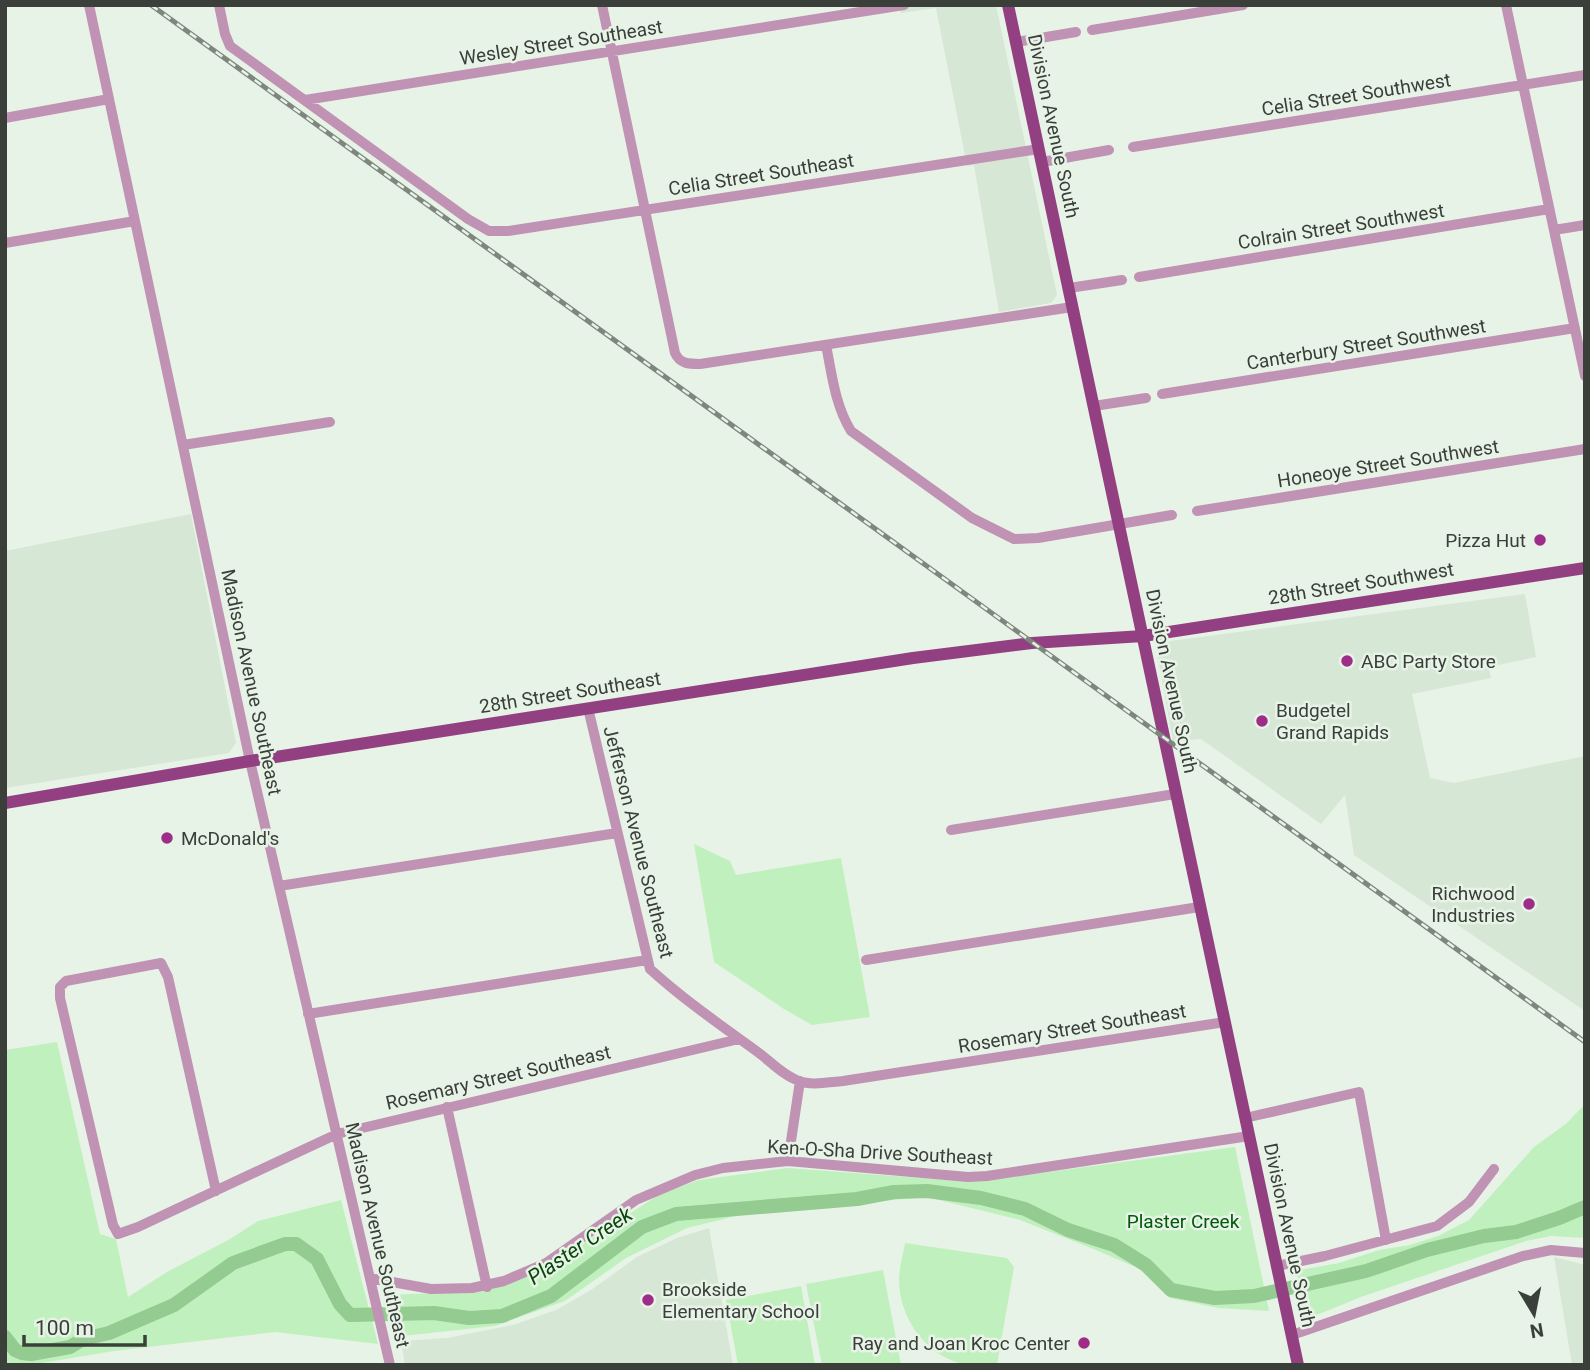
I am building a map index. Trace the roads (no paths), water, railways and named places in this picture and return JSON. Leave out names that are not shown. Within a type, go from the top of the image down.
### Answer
[{"type":"main road","name":"Division Avenue South","points":[[1008,5],[1298,1365]]},
{"type":"main road","name":"28th Street Southwest","points":[[1143,636],[1585,568]]},
{"type":"main road","name":"28th Street Southeast","points":[[5,803],[250,761],[962,651],[1032,643],[1143,636]]},
{"type":"street","name":"Madison Avenue Southeast","points":[[89,5],[250,761],[390,1365]]},
{"type":"street","points":[[219,5],[230,46],[305,100]]},
{"type":"street","points":[[602,5],[675,353],[680,361],[700,364],[1072,307]]},
{"type":"street","name":"Wesley Street Southeast","points":[[305,100],[904,5]]},
{"type":"street","points":[[1092,30],[1242,5]]},
{"type":"street","points":[[1506,5],[1585,376]]},
{"type":"street","points":[[1016,42],[1076,32]]},
{"type":"street","name":"Celia Street Southwest","points":[[1133,147],[1585,75]]},
{"type":"street","points":[[5,118],[109,99]]},
{"type":"street","name":"Celia Street Southeast","points":[[305,100],[468,219],[489,231],[500,233],[1040,155]]},
{"type":"street","points":[[1040,155],[1109,150]]},
{"type":"street","name":"Colrain Street Southwest","points":[[1139,277],[1549,209]]},
{"type":"street","points":[[5,243],[135,220]]},
{"type":"street","points":[[1554,230],[1585,225]]},
{"type":"street","points":[[1069,288],[1122,280]]},
{"type":"street","name":"Canterbury Street Southwest","points":[[1162,394],[1575,328]]},
{"type":"street","points":[[826,345],[841,415],[851,431],[972,518],[1014,539],[1038,538],[1172,515]]},
{"type":"street","points":[[1094,407],[1146,398]]},
{"type":"street","points":[[183,445],[330,422]]},
{"type":"street","name":"Honeoye Street Southwest","points":[[1196,511],[1585,449]]},
{"type":"street","name":"Jefferson Avenue Southeast","points":[[588,708],[650,969],[739,1039],[800,1081]]},
{"type":"street","points":[[951,830],[1175,794]]},
{"type":"street","points":[[279,886],[617,833]]},
{"type":"street","points":[[866,960],[1199,907]]},
{"type":"street","points":[[308,1014],[647,960]]},
{"type":"street","name":"Rosemary Street Southeast","points":[[216,1191],[168,977],[161,962],[66,981],[60,987],[60,998],[113,1225],[118,1234],[216,1191],[337,1134],[739,1039]]},
{"type":"street","name":"Rosemary Street Southeast","points":[[800,1081],[843,1082],[1225,1022]]},
{"type":"street","points":[[788,1161],[800,1081]]},
{"type":"street","points":[[1245,1118],[1359,1092],[1386,1240]]},
{"type":"street","points":[[447,1107],[487,1287]]},
{"type":"street","name":"Ken-O-Sha Drive Southeast","points":[[370,1278],[431,1289],[487,1287],[546,1263],[636,1200],[667,1185],[723,1168],[788,1161],[968,1177],[987,1176],[1249,1136]]},
{"type":"street","points":[[1278,1272],[1419,1233],[1449,1219],[1476,1194],[1494,1169]]},
{"type":"street","points":[[1291,1329],[1523,1256],[1551,1250],[1585,1253]]},
{"type":"waterway","name":"Plaster Creek","points":[[5,1337],[15,1350],[22,1353],[31,1354],[70,1347],[83,1339],[109,1333],[174,1305],[233,1263],[285,1244],[296,1244],[317,1259],[340,1304],[350,1315],[434,1313],[469,1318],[502,1316],[551,1296],[642,1227],[676,1214],[857,1199],[894,1192],[927,1191],[981,1198],[1025,1209],[1068,1230],[1114,1245],[1146,1265],[1171,1290],[1215,1298],[1254,1296],[1366,1271],[1427,1250],[1484,1236],[1516,1232],[1585,1207]]},
{"type":"railway","points":[[151,5],[1585,1042]]},
{"type":"place","name":"Pizza Hut","points":[[1540,540]]},
{"type":"place","name":"ABC Party Store","points":[[1347,661]]},
{"type":"place","name":"Budgetel Grand Rapids","points":[[1262,721]]},
{"type":"place","name":"McDonald's","points":[[167,838]]},
{"type":"place","name":"Richwood Industries","points":[[1529,904]]},
{"type":"place","name":"Brookside Elementary School","points":[[648,1300]]},
{"type":"place","name":"Ray and Joan Kroc Center","points":[[1084,1343]]}]
